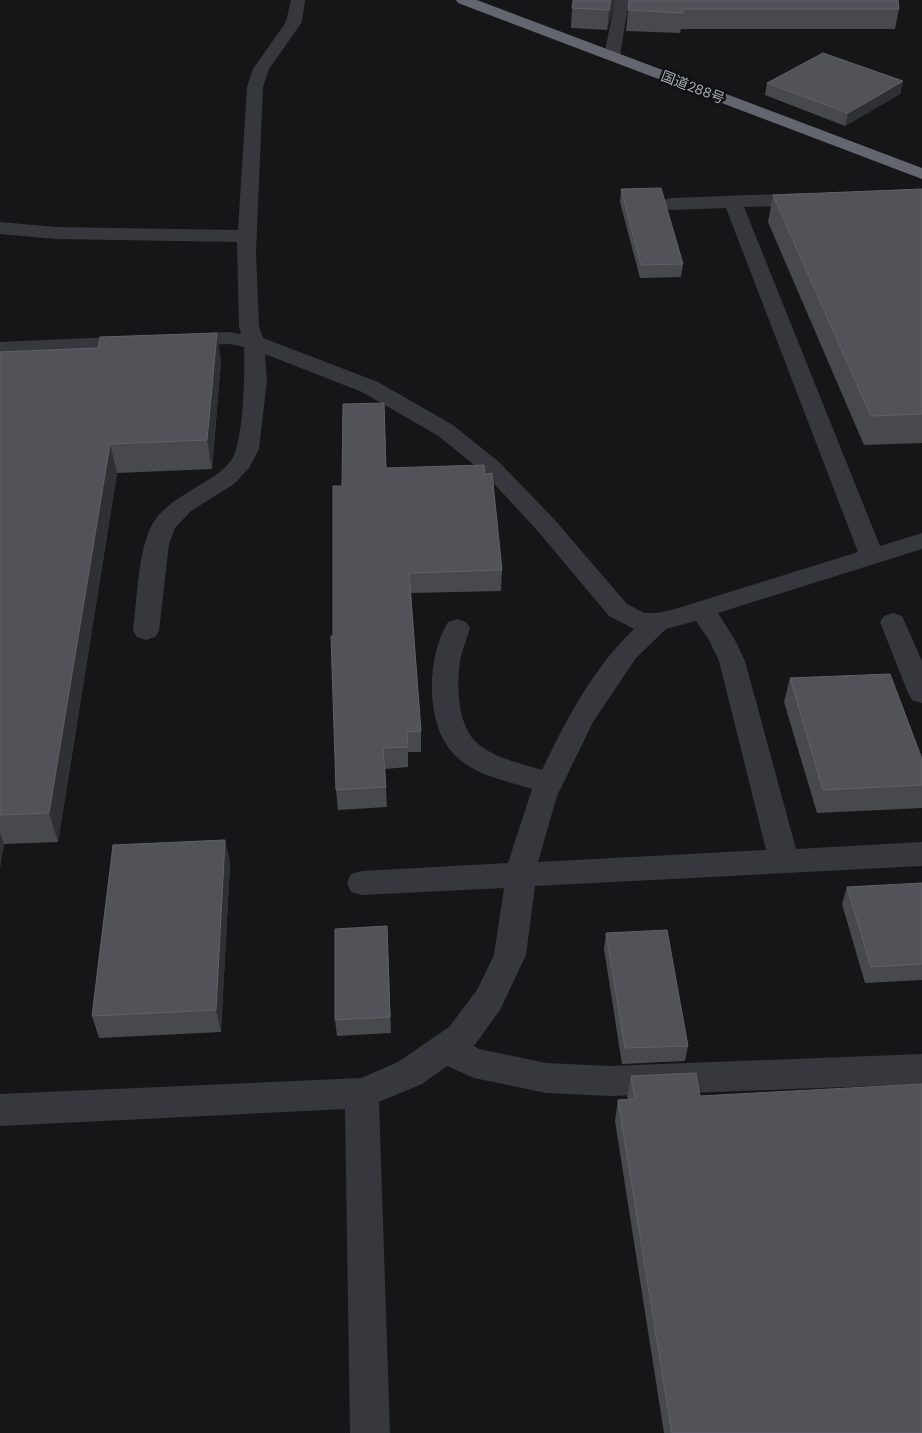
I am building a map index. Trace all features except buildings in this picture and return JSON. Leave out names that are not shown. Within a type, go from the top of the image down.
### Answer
[{"type":"highway","name":"国道288号","points":[[463,0],[922,174]]},
{"type":"street","points":[[146,631],[157,544],[164,524],[183,506],[226,479],[241,463],[248,449],[256,380],[254,342],[249,326],[247,236],[256,87],[261,69],[294,22],[298,0]]},
{"type":"street","points":[[612,56],[622,0]]},
{"type":"street","points":[[671,204],[822,199]]},
{"type":"street","points":[[733,202],[872,556]]},
{"type":"street","points":[[0,228],[56,232],[247,236]]},
{"type":"street","points":[[0,348],[229,338],[254,342],[370,388],[445,430],[491,467],[545,524],[608,595],[618,610],[640,622],[657,622],[922,541]]},
{"type":"street","points":[[700,609],[723,638],[732,661],[784,861]]},
{"type":"street","points":[[0,1110],[362,1093],[410,1073],[461,1037],[489,1000],[510,955],[524,858],[542,796],[581,718],[627,651],[657,622]]},
{"type":"street","points":[[893,622],[922,693]]},
{"type":"street","points":[[457,628],[446,667],[451,723],[456,736],[468,750],[491,764],[549,783]]},
{"type":"street","points":[[362,883],[922,854]]},
{"type":"street","points":[[445,1048],[474,1063],[546,1078],[610,1081],[922,1069]]},
{"type":"street","points":[[362,1093],[370,1433]]}]
